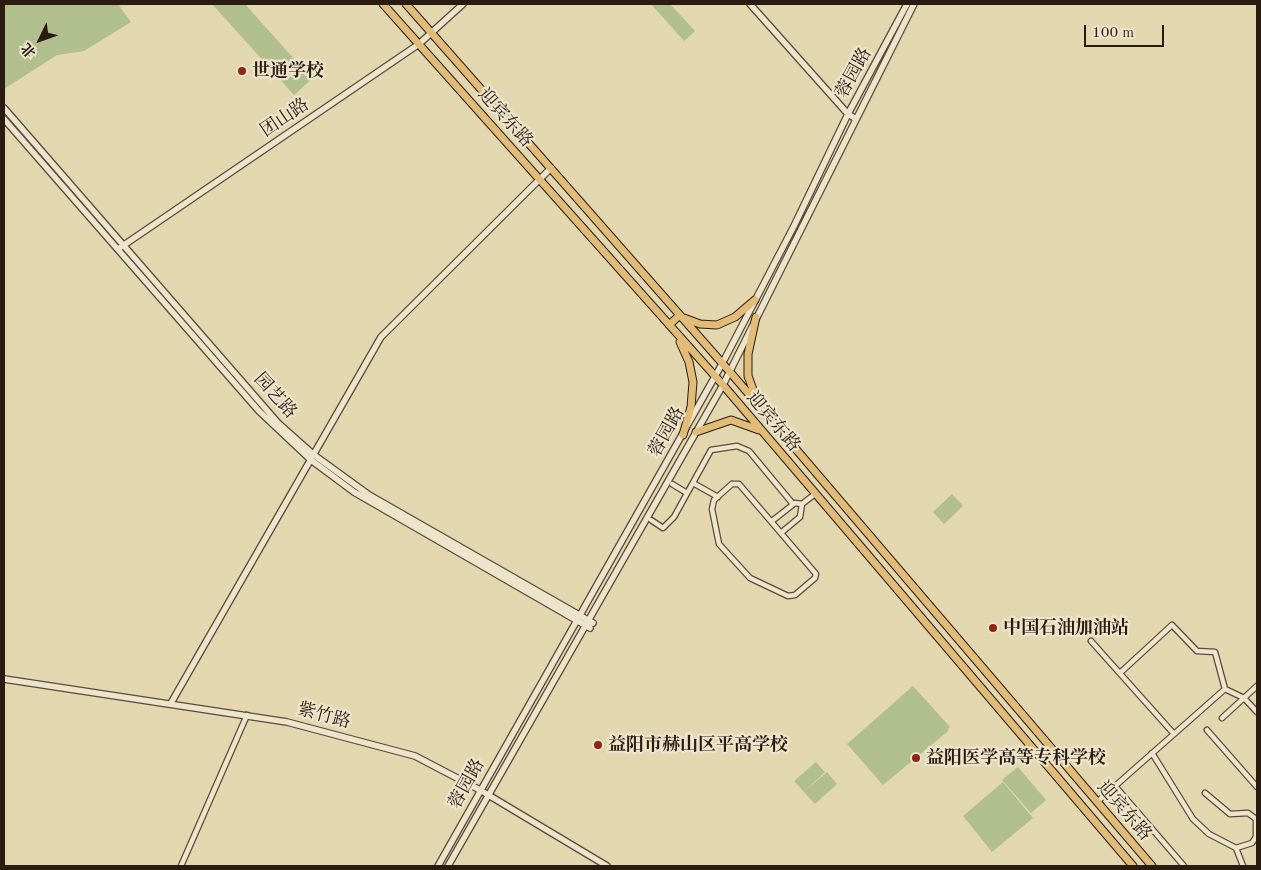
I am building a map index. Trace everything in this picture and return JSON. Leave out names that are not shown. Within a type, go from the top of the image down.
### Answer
[{"type":"highway","name":"迎宾东路","points":[[383,4],[723,385],[1133,866]]},
{"type":"highway","name":"迎宾东路","points":[[406,4],[730,372],[1152,866]]},
{"type":"highway","points":[[669,325],[681,316],[700,324],[717,325],[735,317],[755,300]]},
{"type":"highway","points":[[756,317],[748,354],[748,376],[760,408]]},
{"type":"highway","points":[[675,332],[689,362],[693,382],[691,407],[683,435]]},
{"type":"highway","points":[[696,432],[730,420],[760,430]]},
{"type":"highway","points":[[768,440],[780,430]]},
{"type":"highway","points":[[932,631],[942,621]]},
{"type":"street","name":"团山路","points":[[118,249],[419,44],[463,4]]},
{"type":"street","points":[[750,4],[848,114],[856,119]]},
{"type":"street","name":"蓉园路","points":[[438,866],[722,364],[848,114],[907,4]]},
{"type":"street","name":"蓉园路","points":[[448,866],[723,385],[914,4]]},
{"type":"street","name":"园艺路","points":[[4,108],[278,423],[312,458]]},
{"type":"street","name":"园艺路","points":[[4,119],[274,427],[312,458],[369,495],[588,624]]},
{"type":"street","points":[[171,704],[381,337],[551,168]]},
{"type":"street","points":[[651,520],[663,528],[674,517],[712,450],[737,446],[749,451],[793,504]]},
{"type":"street","points":[[693,483],[718,497]]},
{"type":"street","points":[[672,484],[688,493]]},
{"type":"street","points":[[732,484],[739,484],[816,574],[815,578],[795,595],[788,596],[750,578],[719,544],[712,508],[718,497],[732,484]]},
{"type":"street","points":[[772,521],[793,504],[802,504],[815,494]]},
{"type":"street","points":[[782,532],[800,517],[802,504]]},
{"type":"street","points":[[1120,673],[1172,625],[1197,651],[1215,652],[1225,689],[1244,698],[1257,712]]},
{"type":"street","points":[[1091,641],[1174,734]]},
{"type":"street","name":"紫竹路","points":[[4,679],[247,714],[288,722],[415,756],[480,790],[607,866]]},
{"type":"street","points":[[1222,718],[1257,686]]},
{"type":"street","points":[[1097,802],[1225,689]]},
{"type":"street","points":[[182,866],[247,714]]},
{"type":"street","points":[[1208,730],[1257,787]]},
{"type":"street","points":[[1152,753],[1193,819],[1209,834],[1236,848],[1243,866]]},
{"type":"street","points":[[1115,786],[1184,866]]},
{"type":"street","points":[[1206,793],[1230,814],[1248,813],[1256,819],[1256,837],[1252,843],[1236,848]]},
{"type":"green space","points":[[4,4],[118,4],[131,22],[84,51],[57,55],[4,89]]},
{"type":"green space","points":[[214,4],[245,4],[312,79],[294,95]]},
{"type":"green space","points":[[651,4],[670,4],[695,31],[684,41]]},
{"type":"green space","points":[[952,494],[963,506],[944,524],[933,512]]},
{"type":"green space","points":[[913,686],[950,727],[947,732],[883,785],[847,744]]},
{"type":"green space","points":[[816,762],[825,772],[804,792],[794,781]]},
{"type":"green space","points":[[1018,767],[1046,800],[1031,813],[1002,780]]},
{"type":"green space","points":[[827,772],[837,784],[815,804],[804,792]]},
{"type":"green space","points":[[1003,782],[1033,818],[992,852],[963,816]]},
{"type":"place","name":"世通学校","points":[[242,71]]},
{"type":"place","name":"中国石油加油站","points":[[993,628]]},
{"type":"place","name":"益阳市赫山区平高学校","points":[[598,745]]},
{"type":"place","name":"益阳医学高等专科学校","points":[[916,758]]}]
